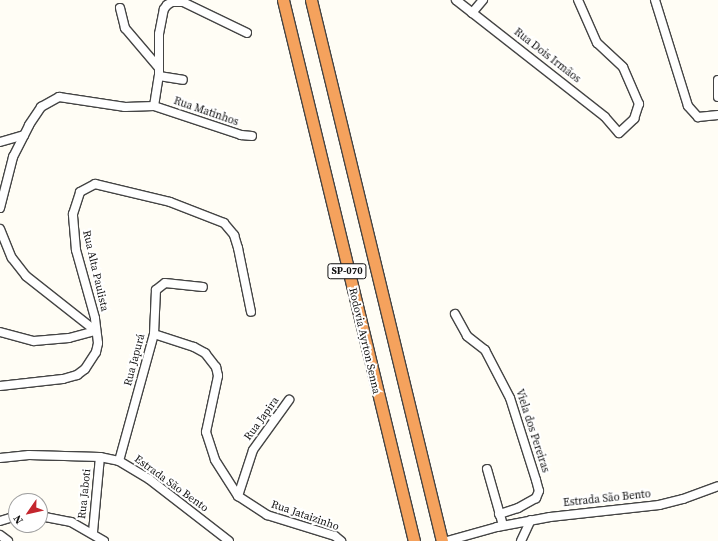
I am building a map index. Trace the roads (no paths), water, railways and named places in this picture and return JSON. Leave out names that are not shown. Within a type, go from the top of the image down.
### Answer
[{"type":"highway","name":"Rodovia Ayrton Senna","points":[[283,0],[414,541]]},
{"type":"highway","name":"SP-070","points":[[311,0],[442,541]]},
{"type":"street","name":"Rua Dois Irmãos","points":[[456,0],[606,117],[619,133],[634,118],[639,104],[623,67],[597,42],[578,0]]},
{"type":"street","points":[[472,13],[484,0]]},
{"type":"street","points":[[655,0],[690,109],[698,117],[718,115]]},
{"type":"street","points":[[0,208],[13,157],[41,107],[60,97],[125,107],[154,106],[159,72],[160,23],[164,9],[172,2],[183,2],[247,33]]},
{"type":"street","points":[[120,8],[125,28],[159,72],[183,80]]},
{"type":"street","points":[[718,80],[718,97]]},
{"type":"street","name":"Rua Matinhos","points":[[154,106],[241,135],[252,136]]},
{"type":"street","points":[[0,142],[24,135]]},
{"type":"street","name":"Rua Alta Paulista","points":[[0,386],[63,379],[77,375],[85,369],[96,352],[98,343],[92,303],[76,250],[73,214],[80,192],[95,184],[170,202],[224,222],[234,235],[238,248],[251,312]]},
{"type":"street","points":[[0,229],[12,258],[26,276],[96,331]]},
{"type":"street","name":"Rua Japurá","points":[[119,460],[154,334],[154,296],[159,286],[174,283],[203,287]]},
{"type":"street","name":"Viela dos Pereiras","points":[[455,314],[468,336],[487,354],[510,398],[536,480],[538,491],[534,499],[499,514]]},
{"type":"street","points":[[0,332],[34,341],[69,338],[96,331]]},
{"type":"street","name":"Rua Jataizinho","points":[[154,334],[194,347],[205,353],[216,367],[218,376],[206,432],[215,460],[238,496],[267,515],[329,534],[341,541]]},
{"type":"street","name":"Rua Japira","points":[[238,496],[253,450],[289,400]]},
{"type":"street","name":"Estrada São Bento","points":[[0,458],[29,455],[100,457],[119,460],[148,478],[229,541]]},
{"type":"street","name":"Rua Jaboti","points":[[92,532],[100,457]]},
{"type":"street","points":[[487,469],[499,514],[500,526]]},
{"type":"street","name":"Estrada São Bento","points":[[447,541],[500,526],[531,520],[659,505],[683,500],[718,486]]},
{"type":"street","points":[[48,518],[71,522],[92,532],[104,541]]},
{"type":"street","points":[[521,541],[531,520]]},
{"type":"street","points":[[0,535],[8,541]]}]
